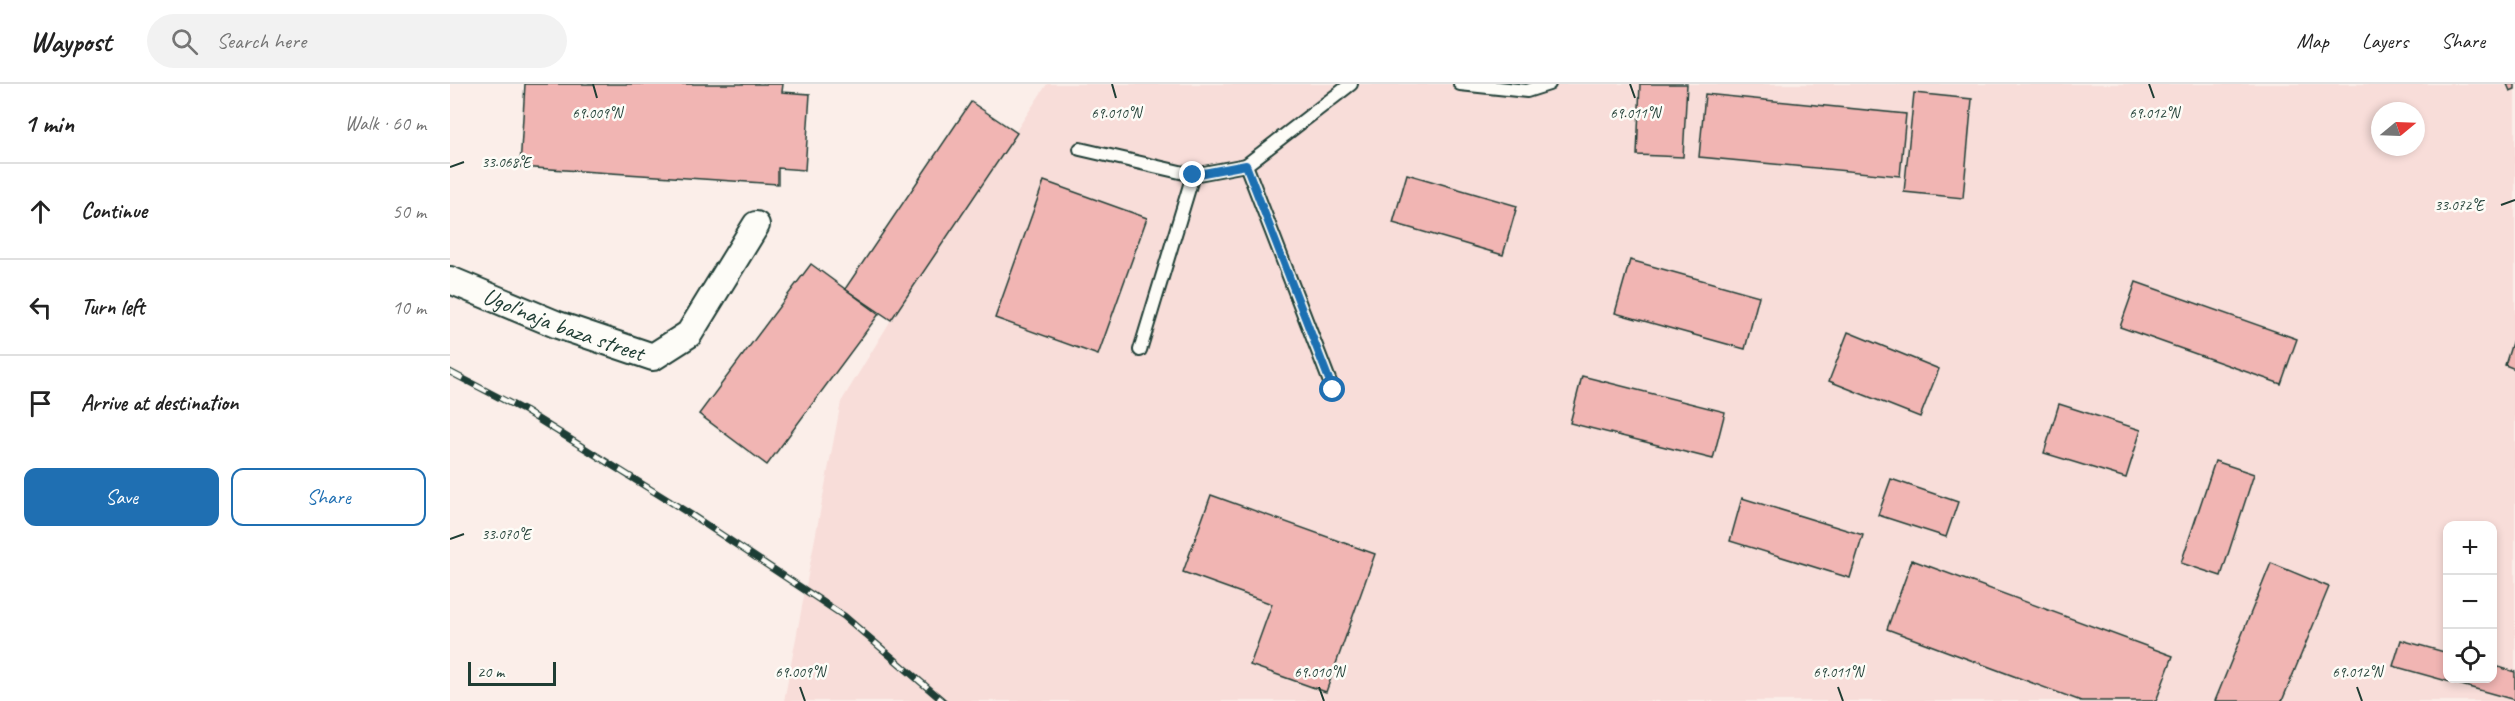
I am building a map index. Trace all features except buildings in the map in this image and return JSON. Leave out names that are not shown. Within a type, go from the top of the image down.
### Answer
[{"type":"street","name":"Ugol'naja baza street","points":[[450,280],[558,325],[653,357],[689,334],[756,225]]},
{"type":"lane","points":[[1080,149],[1193,175],[1246,165],[1351,84]]},
{"type":"lane","points":[[1460,84],[1527,91],[1549,84]]},
{"type":"lane","points":[[1246,165],[1333,390]]},
{"type":"lane","points":[[1140,350],[1193,175]]},
{"type":"shaded area","points":[[1047,84],[2515,84],[2515,701],[784,701],[841,402],[891,320]]},
{"type":"railway","points":[[450,372],[525,411],[690,514],[844,616],[943,701]]},
{"type":"route","points":[[1193,175],[1246,165],[1333,390]]}]
